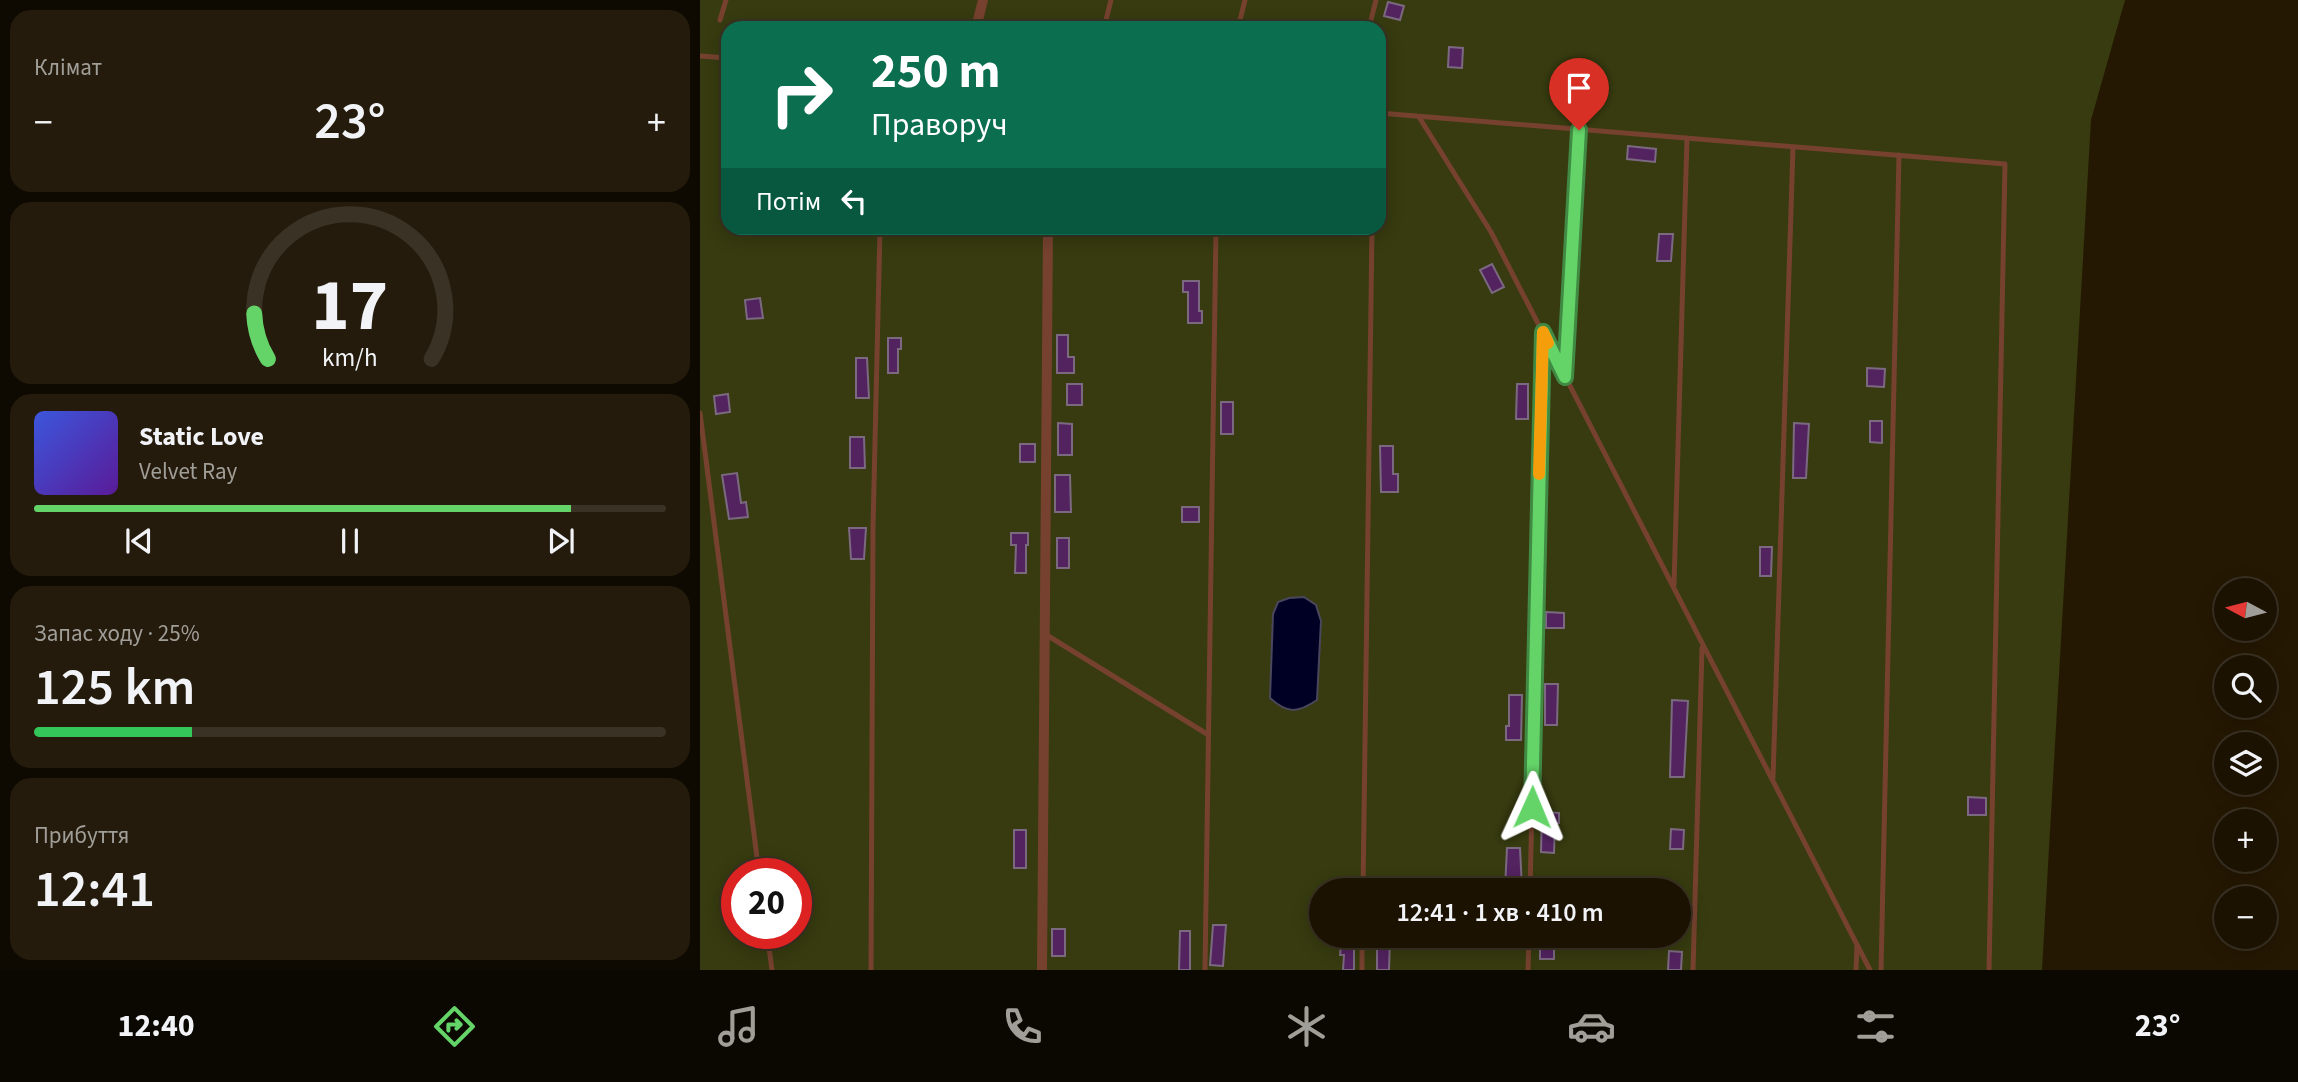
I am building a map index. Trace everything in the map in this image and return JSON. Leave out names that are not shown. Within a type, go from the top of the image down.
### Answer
[{"type":"street","points":[[978,21],[983,0]]},
{"type":"street","points":[[1042,970],[1048,235]]},
{"type":"lane","points":[[720,20],[726,0]]},
{"type":"lane","points":[[1106,21],[1111,0]]},
{"type":"lane","points":[[1239,21],[1245,0]]},
{"type":"lane","points":[[1371,21],[1376,0]]},
{"type":"lane","points":[[700,56],[721,58]]},
{"type":"lane","points":[[1386,114],[2005,164],[1989,970]]},
{"type":"lane","points":[[1419,117],[1491,232],[1870,970]]},
{"type":"lane","points":[[1565,377],[1579,130]]},
{"type":"lane","points":[[1674,589],[1687,138]]},
{"type":"lane","points":[[1773,781],[1793,147]]},
{"type":"lane","points":[[1881,970],[1899,155]]},
{"type":"lane","points":[[871,970],[873,542],[880,235]]},
{"type":"lane","points":[[1205,970],[1216,235]]},
{"type":"lane","points":[[1363,878],[1372,235]]},
{"type":"lane","points":[[1530,878],[1543,332]]},
{"type":"lane","points":[[700,413],[757,858]]},
{"type":"lane","points":[[1045,634],[1208,734]]},
{"type":"lane","points":[[1693,970],[1702,644]]},
{"type":"lane","points":[[1856,970],[1857,945]]},
{"type":"lane","points":[[1362,948],[1362,970]]},
{"type":"lane","points":[[1528,970],[1529,948]]},
{"type":"lane","points":[[769,949],[772,970]]},
{"type":"green space","points":[[700,0],[2125,0],[2091,120],[2042,970],[700,970]]},
{"type":"water","points":[[1304,597],[1316,605],[1321,621],[1317,700],[1293,710],[1282,707],[1270,698],[1273,614],[1278,602]]},
{"type":"building","points":[[1388,2],[1404,6],[1400,20],[1384,16]]},
{"type":"building","points":[[1449,47],[1463,48],[1462,68],[1448,67]]},
{"type":"building","points":[[1628,146],[1656,149],[1655,162],[1627,159]]},
{"type":"building","points":[[1659,234],[1673,234],[1671,261],[1657,261]]},
{"type":"building","points":[[1492,264],[1504,287],[1492,293],[1480,270]]},
{"type":"building","points":[[1183,281],[1199,281],[1199,311],[1202,311],[1202,323],[1188,323],[1188,292],[1183,292]]},
{"type":"building","points":[[760,298],[763,318],[747,319],[745,300]]},
{"type":"building","points":[[1057,335],[1068,335],[1068,357],[1074,357],[1074,373],[1057,373]]},
{"type":"building","points":[[888,338],[901,338],[898,373],[888,373]]},
{"type":"building","points":[[856,358],[867,358],[869,398],[856,398]]},
{"type":"building","points":[[1867,368],[1885,369],[1884,387],[1867,386]]},
{"type":"building","points":[[1067,384],[1082,384],[1082,405],[1067,405]]},
{"type":"building","points":[[1517,384],[1528,384],[1528,419],[1516,419]]},
{"type":"building","points":[[728,394],[730,412],[716,414],[714,396]]},
{"type":"building","points":[[1221,402],[1233,402],[1233,434],[1221,434]]},
{"type":"building","points":[[1870,421],[1882,421],[1882,443],[1870,442]]},
{"type":"building","points":[[1058,423],[1072,424],[1072,455],[1058,455]]},
{"type":"building","points":[[1794,423],[1809,424],[1806,478],[1793,478]]},
{"type":"building","points":[[850,437],[864,437],[865,468],[850,468]]},
{"type":"building","points":[[1020,444],[1035,444],[1035,462],[1020,462]]},
{"type":"building","points":[[1380,446],[1393,446],[1393,474],[1398,474],[1398,492],[1381,492]]},
{"type":"building","points":[[737,473],[741,503],[746,502],[748,517],[729,519],[722,475]]},
{"type":"building","points":[[1055,475],[1070,475],[1071,512],[1055,512]]},
{"type":"building","points":[[1182,507],[1199,507],[1199,522],[1182,522]]},
{"type":"building","points":[[849,528],[866,528],[864,559],[851,559]]},
{"type":"building","points":[[1011,533],[1028,533],[1026,573],[1015,573],[1016,545],[1011,545]]},
{"type":"building","points":[[1057,538],[1069,538],[1069,568],[1057,568]]},
{"type":"building","points":[[1760,547],[1772,547],[1771,576],[1760,576]]},
{"type":"building","points":[[1546,612],[1564,613],[1564,628],[1546,628]]},
{"type":"building","points":[[1545,684],[1558,684],[1557,725],[1545,725]]},
{"type":"building","points":[[1509,695],[1522,695],[1521,740],[1506,740]]},
{"type":"building","points":[[1672,700],[1688,701],[1684,777],[1670,777]]},
{"type":"building","points":[[1968,797],[1986,798],[1986,815],[1968,815]]},
{"type":"building","points":[[1542,812],[1559,813],[1559,823],[1555,823],[1554,853],[1541,852]]},
{"type":"building","points":[[1671,829],[1684,830],[1683,849],[1670,849]]},
{"type":"building","points":[[1014,830],[1026,830],[1026,868],[1014,868]]},
{"type":"building","points":[[1507,848],[1520,848],[1522,878],[1506,878]]},
{"type":"building","points":[[1213,925],[1226,925],[1223,966],[1210,965]]},
{"type":"building","points":[[1052,929],[1065,929],[1065,956],[1052,956]]},
{"type":"building","points":[[1180,931],[1190,931],[1190,970],[1179,970]]},
{"type":"building","points":[[1341,948],[1354,948],[1354,970],[1343,970],[1344,955],[1340,955]]},
{"type":"building","points":[[1377,948],[1390,948],[1389,970],[1377,970]]},
{"type":"building","points":[[1540,948],[1554,948],[1554,959],[1540,959]]},
{"type":"building","points":[[1669,951],[1682,952],[1681,970],[1668,970]]},
{"type":"slow traffic","points":[[1539,474],[1543,332],[1548,343]]},
{"type":"route","points":[[1532,807],[1543,332],[1565,377],[1579,130]]}]
